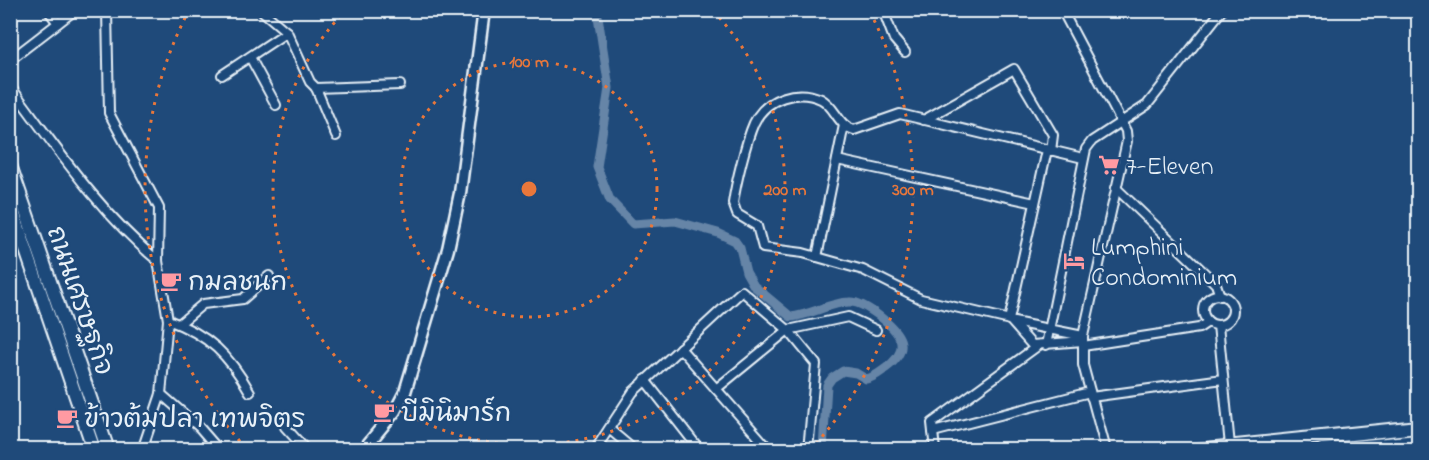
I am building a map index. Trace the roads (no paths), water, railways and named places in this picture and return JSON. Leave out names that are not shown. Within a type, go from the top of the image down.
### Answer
[{"type":"main road","name":"ถนนเศรษฐกิจ","points":[[10,165],[108,450]]},
{"type":"main road","name":"ถนนเศรษฐกิจ","points":[[10,203],[94,450]]},
{"type":"main road","points":[[1197,450],[1419,427]]},
{"type":"main road","points":[[1322,450],[1419,441]]},
{"type":"street","points":[[48,10],[58,23]]},
{"type":"street","points":[[10,60],[75,10]]},
{"type":"street","points":[[107,10],[109,112],[159,208],[158,261],[168,320],[160,394],[142,450]]},
{"type":"street","points":[[261,10],[287,32],[310,82],[316,88],[336,136]]},
{"type":"street","points":[[363,450],[395,411],[405,392],[448,249],[460,193],[484,10]]},
{"type":"street","points":[[883,10],[894,39],[905,52]]},
{"type":"street","points":[[1062,10],[1121,122],[1127,141],[1083,341],[1083,365],[1106,450]]},
{"type":"street","points":[[935,450],[932,423],[1043,345],[1083,158],[1092,141],[1147,105],[1222,10]]},
{"type":"street","points":[[222,75],[287,32]]},
{"type":"street","points":[[250,57],[276,105]]},
{"type":"street","points":[[924,120],[1014,69],[1053,135],[1035,203],[1010,320]]},
{"type":"street","points":[[316,88],[400,85]]},
{"type":"street","points":[[10,86],[102,205],[132,240],[158,261]]},
{"type":"street","points":[[818,257],[844,125],[832,106],[807,94],[797,93],[775,101],[754,124],[733,200],[737,214],[757,226],[763,248],[818,257],[867,271],[921,298],[1083,341]]},
{"type":"street","points":[[844,125],[860,129],[900,114],[1083,158]]},
{"type":"street","points":[[837,160],[1035,203]]},
{"type":"street","points":[[1116,188],[1216,284],[1220,296]]},
{"type":"street","points":[[179,324],[203,304],[243,299],[269,276]]},
{"type":"street","points":[[595,450],[633,392],[742,291],[788,330],[813,359],[817,368],[808,450]]},
{"type":"street","points":[[1220,296],[1231,302],[1233,310],[1230,319],[1218,325],[1208,322],[1204,314],[1204,304],[1211,297],[1220,296]]},
{"type":"street","points":[[716,389],[788,330],[848,317],[876,330]]},
{"type":"street","points":[[168,320],[214,344],[230,358],[250,392]]},
{"type":"street","points":[[1010,320],[1028,342],[1043,345],[1199,328],[1208,322]]},
{"type":"street","points":[[1218,325],[1230,446]]},
{"type":"street","points":[[680,348],[770,450]]},
{"type":"street","points":[[933,432],[1091,394],[1224,379]]},
{"type":"street","points":[[645,380],[700,450]]},
{"type":"street","points":[[160,394],[200,427],[219,450]]},
{"type":"street","points":[[285,427],[306,450]]},
{"type":"street","points":[[609,429],[634,450]]},
{"type":"waterway","points":[[597,10],[609,88],[597,167],[610,200],[633,224],[675,221],[718,233],[735,241],[740,248],[746,272],[754,286],[791,317],[835,304],[853,302],[875,313],[886,321],[897,334],[901,347],[899,354],[881,372],[866,379],[856,373],[843,371],[832,378],[827,385],[823,450]]},
{"type":"place","name":"7-Eleven","points":[[1109,165]]},
{"type":"place","name":"Lumphini Condominium","points":[[1074,261]]},
{"type":"place","name":"กมลชนก","points":[[171,281]]},
{"type":"place","name":"บีมินิมาร์ก","points":[[384,412]]},
{"type":"place","name":"ข้าวต้มปลา เทพจิตร","points":[[67,418]]}]
